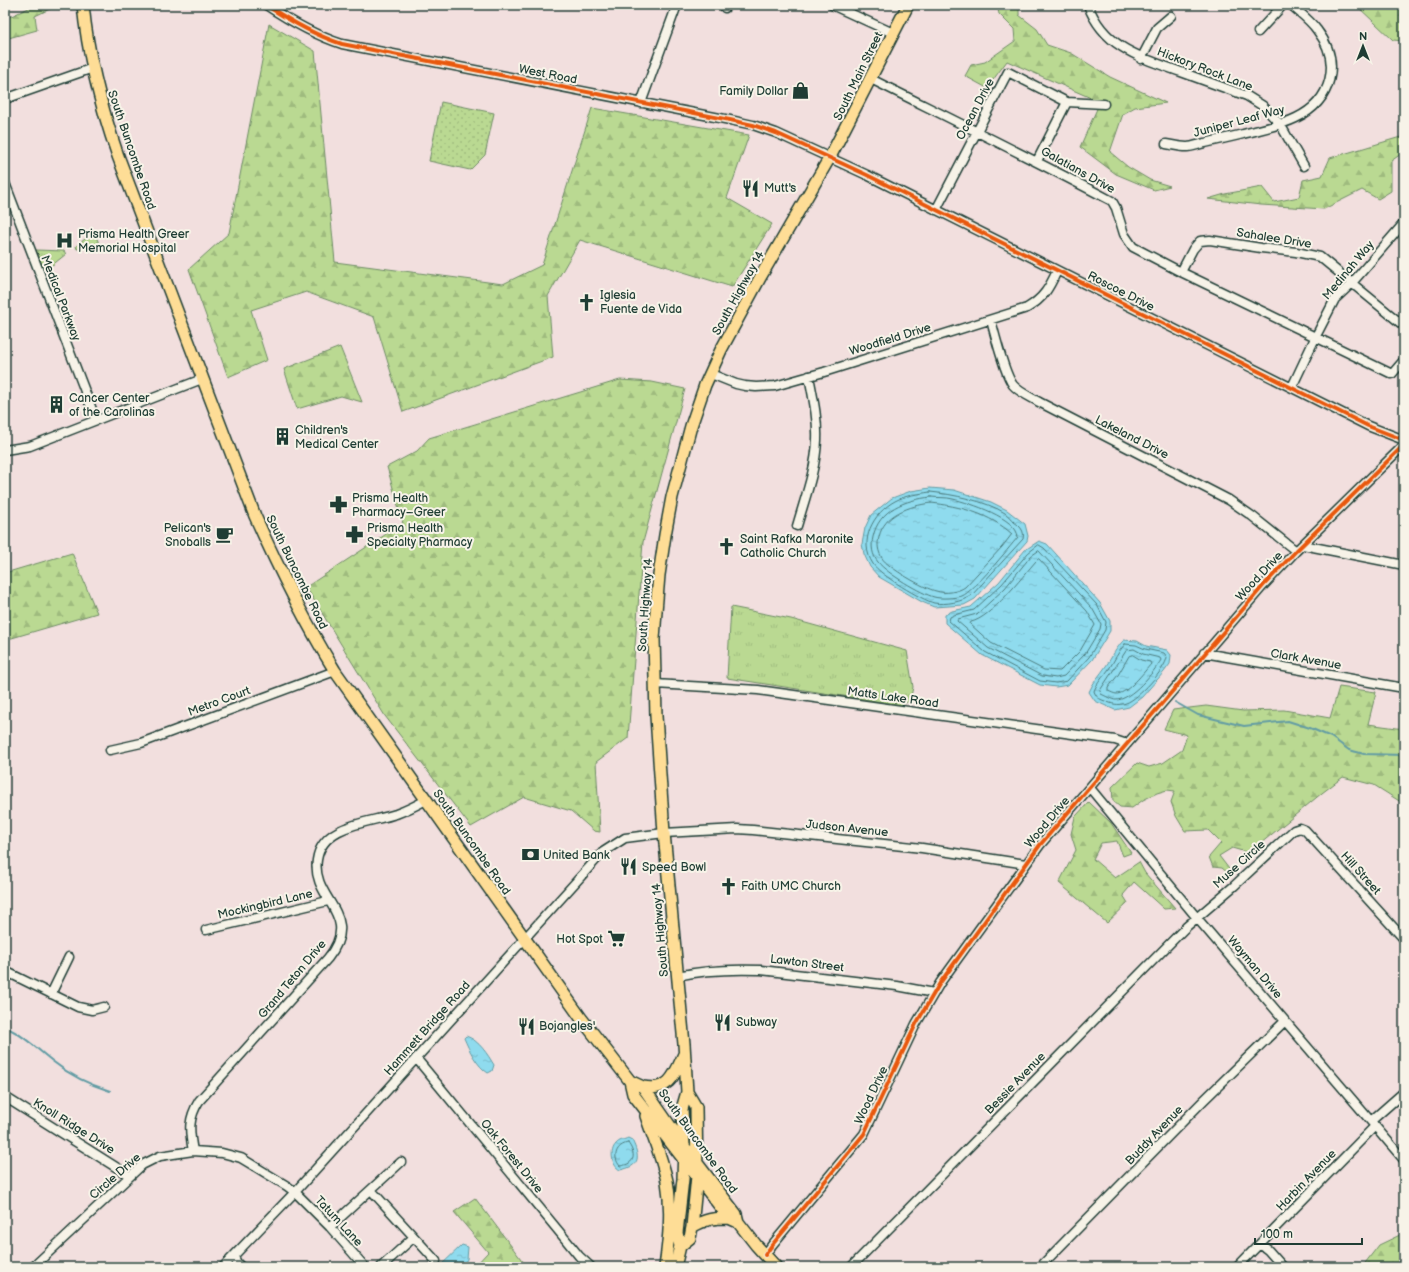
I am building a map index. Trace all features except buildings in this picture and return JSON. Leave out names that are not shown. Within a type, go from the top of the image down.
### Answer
[{"type":"main road","name":"South Buncombe Road","points":[[83,5],[93,68],[118,156],[252,510],[276,564],[306,623],[334,671],[581,1018],[630,1081],[633,1094],[733,1220],[776,1267]]},
{"type":"main road","name":"South Main Street","points":[[830,158],[908,5]]},
{"type":"main road","name":"South Highway 14","points":[[674,1267],[680,1246],[677,1233],[682,1196],[684,1159],[682,1109],[688,1092],[664,833],[655,684],[656,611],[664,535],[684,452],[705,385],[721,350],[761,276],[830,158]]},
{"type":"main road","points":[[643,1087],[656,1088],[668,1082],[674,1075],[685,1051]]},
{"type":"main road","name":"South Buncombe Road","points":[[630,1081],[643,1087],[684,1146],[736,1214],[733,1220]]},
{"type":"main road","name":"South Highway 14","points":[[680,1246],[690,1238],[697,1176],[696,1107],[688,1092]]},
{"type":"main road","points":[[645,1109],[659,1151],[670,1203],[670,1220],[665,1267]]},
{"type":"main road","points":[[692,1227],[714,1218],[733,1220]]},
{"type":"street","name":"West Road","points":[[266,5],[305,30],[342,44],[753,125],[776,133],[830,158]]},
{"type":"street","points":[[641,103],[677,5]]},
{"type":"street","points":[[832,5],[893,33]]},
{"type":"street","name":"Hickory Rock Lane","points":[[1088,5],[1097,24],[1109,38],[1141,59],[1247,96],[1263,106],[1280,124],[1304,166]]},
{"type":"street","points":[[1258,32],[1283,5]]},
{"type":"street","name":"Juniper Leaf Way","points":[[1166,144],[1188,147],[1280,124],[1296,119],[1314,107],[1327,89],[1331,74],[1329,55],[1325,42],[1318,30],[1291,5]]},
{"type":"street","points":[[1141,59],[1157,28],[1171,16]]},
{"type":"street","points":[[5,98],[93,68]]},
{"type":"street","name":"Ocean Drive","points":[[936,210],[1008,72],[1067,102]]},
{"type":"street","name":"Galatians Drive","points":[[870,79],[1037,161],[1112,201],[1116,208],[1124,234],[1133,247],[1181,272],[1316,336]]},
{"type":"street","points":[[1037,161],[1067,102],[1104,104]]},
{"type":"street","name":"Roscoe Drive","points":[[830,158],[1368,426],[1404,440]]},
{"type":"street","name":"Medical Parkway","points":[[5,183],[96,420]]},
{"type":"street","name":"Medinah Way","points":[[1292,388],[1316,336],[1335,300],[1352,283],[1404,223]]},
{"type":"street","name":"Sahalee Drive","points":[[1181,272],[1193,249],[1200,240],[1210,240],[1296,252],[1320,257],[1404,326]]},
{"type":"street","name":"Woodfield Drive","points":[[711,374],[736,384],[756,387],[775,386],[809,376],[1027,308],[1036,303],[1047,292],[1057,271]]},
{"type":"street","name":"Lakeland Drive","points":[[991,320],[1007,373],[1014,385],[1019,390],[1039,402],[1229,500],[1296,551]]},
{"type":"street","points":[[1316,336],[1392,374],[1404,360]]},
{"type":"street","points":[[797,526],[815,462],[817,448],[817,428],[809,376]]},
{"type":"street","points":[[5,450],[30,446],[202,379]]},
{"type":"street","name":"Wood Drive","points":[[765,1255],[864,1134],[916,1024],[934,992],[1026,864],[1058,824],[1263,586],[1296,551],[1404,446]]},
{"type":"street","points":[[1303,545],[1404,564]]},
{"type":"street","name":"Clark Avenue","points":[[1204,653],[1404,688]]},
{"type":"street","name":"Metro Court","points":[[110,750],[141,743],[334,671]]},
{"type":"street","name":"Matts Lake Road","points":[[655,684],[758,690],[1114,740],[1127,744]]},
{"type":"street","name":"Wayman Drive","points":[[1090,788],[1198,918],[1404,1160]]},
{"type":"street","name":"Grand Teton Drive","points":[[193,1151],[189,1127],[192,1114],[199,1101],[284,1008],[328,958],[334,949],[340,933],[340,924],[338,916],[328,901],[318,879],[316,866],[319,852],[329,839],[337,832],[348,827],[396,814],[426,800]]},
{"type":"street","name":"Muse Circle","points":[[1198,918],[1298,828]]},
{"type":"street","name":"Hill Street","points":[[1298,828],[1303,828],[1306,830],[1404,939]]},
{"type":"street","name":"Judson Avenue","points":[[664,833],[753,830],[922,848],[1026,864]]},
{"type":"street","name":"Hammett Bridge Road","points":[[223,1267],[295,1192],[603,852],[624,838],[664,833]]},
{"type":"street","name":"Mockingbird Lane","points":[[206,930],[328,901]]},
{"type":"street","name":"Bessie Avenue","points":[[851,1267],[1180,933],[1198,918]]},
{"type":"street","points":[[51,994],[69,957]]},
{"type":"street","name":"Lawton Street","points":[[678,976],[739,970],[761,970],[897,986],[934,992]]},
{"type":"street","points":[[5,971],[78,1007],[92,1010],[104,1008]]},
{"type":"street","name":"Buddy Avenue","points":[[1040,1267],[1204,1100],[1285,1021]]},
{"type":"street","name":"Oak Forest Drive","points":[[416,1058],[579,1256],[592,1267]]},
{"type":"street","name":"Harbin Avenue","points":[[1238,1267],[1404,1092]]},
{"type":"street","name":"Knoll Ridge Drive","points":[[5,1096],[130,1176]]},
{"type":"street","name":"Circle Drive","points":[[33,1267],[142,1165],[155,1158],[193,1151],[222,1153],[241,1158],[295,1192]]},
{"type":"street","points":[[330,1227],[401,1162]]},
{"type":"street","points":[[371,1190],[436,1261]]},
{"type":"street","name":"Tatum Lane","points":[[295,1192],[330,1227],[366,1267]]},
{"type":"street","points":[[381,1267],[414,1237]]},
{"type":"street","points":[[1260,1244],[1268,1250],[1283,1267]]},
{"type":"street","points":[[234,1257],[237,1264],[241,1267]]},
{"type":"green space","points":[[35,5],[53,5],[54,7],[35,16],[37,30],[5,39],[5,19]]},
{"type":"green space","points":[[997,5],[1014,5],[1019,9],[1019,15],[1037,29],[1047,45],[1071,53],[1110,77],[1166,103],[1135,107],[1123,114],[1110,152],[1128,167],[1150,180],[1170,186],[1154,190],[1116,174],[1080,147],[1100,102],[1007,61],[987,88],[965,76],[971,65],[985,62],[1015,41],[1014,29],[999,14]]},
{"type":"green space","points":[[1356,5],[1404,5],[1404,41],[1393,40]]},
{"type":"green space","points":[[269,24],[315,51],[335,262],[503,284],[542,265],[592,108],[749,135],[727,198],[772,224],[732,287],[580,240],[548,296],[553,357],[403,412],[374,317],[306,292],[251,310],[267,360],[228,377],[189,269],[229,233]]},
{"type":"green space","points":[[441,102],[494,113],[485,155],[470,170],[429,161]]},
{"type":"green space","points":[[1404,136],[1404,152],[1391,161],[1391,191],[1378,199],[1362,190],[1324,209],[1261,205],[1208,199],[1262,187],[1274,202],[1299,197],[1303,180],[1322,176],[1330,158]]},
{"type":"green space","points":[[94,232],[101,248],[77,249],[76,246]]},
{"type":"green space","points":[[36,250],[64,251],[66,254],[45,271]]},
{"type":"green space","points":[[340,347],[362,402],[341,396],[297,409],[284,369]]},
{"type":"green space","points":[[620,380],[652,382],[685,389],[643,542],[628,738],[596,762],[600,832],[594,831],[571,811],[524,797],[471,827],[385,716],[306,587],[403,523],[387,467],[417,451],[429,438]]},
{"type":"green space","points":[[72,553],[97,613],[5,640],[5,573]]},
{"type":"green space","points":[[731,607],[791,619],[907,651],[913,687],[910,701],[901,705],[727,678]]},
{"type":"green space","points":[[1339,687],[1376,692],[1368,724],[1404,729],[1404,804],[1374,785],[1343,777],[1249,853],[1232,848],[1219,856],[1229,869],[1229,874],[1222,868],[1213,867],[1209,857],[1221,843],[1208,830],[1185,831],[1176,816],[1171,802],[1175,791],[1167,790],[1157,793],[1143,800],[1132,808],[1120,807],[1113,801],[1112,787],[1137,763],[1149,767],[1163,763],[1182,750],[1187,735],[1164,729],[1173,710],[1206,706],[1243,711],[1284,710],[1330,718]]},
{"type":"green space","points":[[1089,802],[1111,823],[1131,853],[1123,856],[1117,841],[1101,843],[1093,859],[1115,878],[1139,862],[1145,873],[1175,908],[1164,909],[1134,882],[1123,895],[1128,903],[1107,923],[1059,883],[1076,850],[1071,834],[1075,817]]},
{"type":"green space","points":[[475,1198],[527,1267],[474,1267],[488,1252],[454,1212]]},
{"type":"green space","points":[[1404,1234],[1404,1267],[1362,1267],[1379,1245]]},
{"type":"water","points":[[930,488],[954,490],[991,502],[1007,510],[1025,524],[1028,536],[1027,541],[975,599],[964,605],[934,607],[922,602],[879,577],[870,567],[864,554],[862,544],[865,528],[871,515],[892,498],[911,491]]},
{"type":"water","points":[[1039,541],[1047,544],[1100,603],[1110,621],[1110,631],[1092,660],[1068,685],[1056,687],[1040,685],[982,655],[945,623],[945,615],[952,611],[971,607],[999,582],[1025,550]]},
{"type":"water","points":[[1124,640],[1137,641],[1146,646],[1167,650],[1171,655],[1170,664],[1142,697],[1129,707],[1115,710],[1095,701],[1089,692],[1116,649]]},
{"type":"water","points":[[466,1036],[479,1044],[486,1052],[494,1065],[492,1071],[488,1073],[477,1062],[464,1038]]},
{"type":"water","points":[[628,1138],[632,1140],[635,1146],[637,1160],[632,1166],[620,1170],[613,1162],[613,1150],[617,1143]]},
{"type":"water","points":[[462,1245],[468,1247],[467,1259],[463,1266],[439,1267]]},
{"type":"waterway","points":[[1175,702],[1198,715],[1244,726],[1288,721],[1331,737],[1349,750],[1364,754],[1404,755]]},
{"type":"waterway","points":[[5,1027],[25,1039],[74,1076],[110,1091]]},
{"type":"cycle path","points":[[266,5],[302,27],[342,44],[730,120],[753,125],[776,133],[867,175],[1368,426],[1404,440]]},
{"type":"cycle path","points":[[765,1255],[864,1134],[916,1024],[940,983],[1040,845],[1263,586],[1296,551],[1404,445]]},
{"type":"place","name":"Family Dollar","points":[[801,91]]},
{"type":"place","name":"Mutt's","points":[[751,188]]},
{"type":"place","name":"Prisma Health Greer Memorial Hospital","points":[[65,241]]},
{"type":"place","name":"Iglesia Fuente de Vida","points":[[587,302]]},
{"type":"place","name":"Cancer Center of the Carolinas","points":[[56,405]]},
{"type":"place","name":"Children's Medical Center","points":[[282,437]]},
{"type":"place","name":"Prisma Health Pharmacy–Greer","points":[[339,505]]},
{"type":"place","name":"Pelican's Snoballs","points":[[224,535]]},
{"type":"place","name":"Prisma Health Specialty Pharmacy","points":[[354,535]]},
{"type":"place","name":"Saint Rafka Maronite Catholic Church","points":[[727,546]]},
{"type":"place","name":"United Bank","points":[[530,855]]},
{"type":"place","name":"Speed Bowl","points":[[629,867]]},
{"type":"place","name":"Faith UMC Church","points":[[728,886]]},
{"type":"place","name":"Hot Spot","points":[[616,939]]},
{"type":"place","name":"Subway","points":[[723,1022]]},
{"type":"place","name":"Bojangles'","points":[[526,1026]]}]
